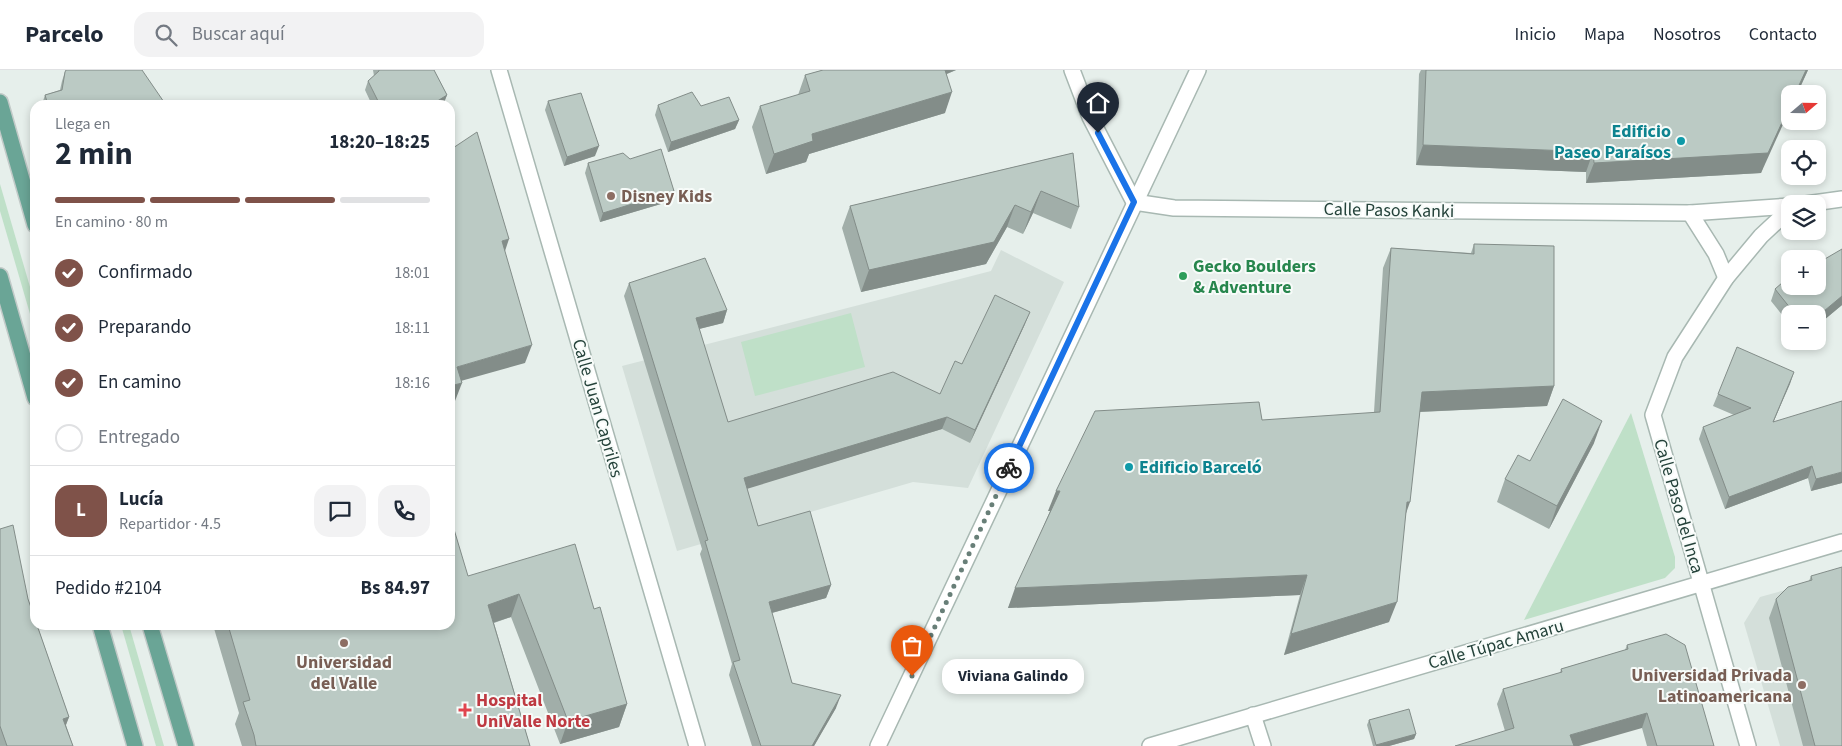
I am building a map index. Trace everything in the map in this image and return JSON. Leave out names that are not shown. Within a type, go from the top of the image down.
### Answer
[{"type":"main road","points":[[0,102],[30,207]]},
{"type":"main road","points":[[0,276],[30,381]]},
{"type":"main road","points":[[101,630],[135,746]]},
{"type":"main road","points":[[151,630],[186,746]]},
{"type":"street","name":"Calle Juan Capriles","points":[[499,70],[697,746]]},
{"type":"street","points":[[1072,70],[1090,117],[1134,202]]},
{"type":"street","points":[[878,746],[1198,70]]},
{"type":"street","points":[[1826,201],[1842,199]]},
{"type":"street","name":"Calle Pasos Kanki","points":[[1134,202],[1174,208],[1690,213],[1781,208]]},
{"type":"street","points":[[1690,213],[1716,254],[1726,278]]},
{"type":"street","name":"Calle Paso del Inca","points":[[1748,746],[1653,414],[1675,357],[1726,278],[1761,236],[1781,216]]},
{"type":"street","name":"Calle Túpac Amaru","points":[[1150,746],[1842,542]]},
{"type":"street","points":[[1253,715],[1263,746]]},
{"type":"shaded area","points":[[1001,250],[1064,282],[968,488],[913,482],[677,551],[622,366],[991,271]]},
{"type":"shaded area","name":"Universidad Privada Latinoamericana","points":[[1842,574],[1842,746],[1780,746],[1744,623],[1760,597]]},
{"type":"green space","points":[[0,184],[30,287],[30,314],[0,211]]},
{"type":"green space","points":[[851,313],[865,367],[755,396],[741,342]]},
{"type":"green space","points":[[1631,413],[1675,557],[1675,568],[1665,578],[1524,620]]},
{"type":"green space","points":[[122,630],[130,630],[164,746],[156,746]]},
{"type":"building","points":[[66,70],[142,70],[163,100],[46,100],[45,95],[62,90]]},
{"type":"building","points":[[434,70],[447,95],[439,100],[378,100],[368,81],[379,71]]},
{"type":"building","points":[[823,70],[945,70],[952,92],[812,134],[813,141],[774,154],[760,106],[810,91],[805,75]]},
{"type":"building","points":[[1426,70],[1806,70],[1799,85],[1781,85],[1781,125],[1768,153],[1594,163],[1593,152],[1423,145]]},
{"type":"building","points":[[692,92],[701,106],[729,97],[739,120],[671,142],[658,105]]},
{"type":"building","points":[[581,93],[599,146],[567,157],[548,101]]},
{"type":"building","points":[[477,132],[509,239],[502,241],[532,345],[457,367],[462,383],[455,385],[455,147]]},
{"type":"building","name":"Disney Kids","points":[[661,149],[674,191],[603,213],[588,163],[623,153],[630,159]]},
{"type":"building","points":[[1073,153],[1079,207],[1041,191],[1031,212],[1015,205],[994,242],[869,270],[850,206]]},
{"type":"building","points":[[1474,244],[1554,246],[1554,386],[1422,392],[1410,502],[1407,502],[1397,602],[1291,634],[1307,575],[1015,588],[1060,491],[1056,491],[1095,411],[1259,402],[1262,420],[1380,412],[1391,248],[1474,254]]},
{"type":"building","points":[[1842,249],[1842,296],[1826,309],[1826,305],[1788,305],[1775,289],[1781,284],[1781,295],[1826,295],[1826,258]]},
{"type":"building","points":[[705,258],[727,310],[696,318],[728,422],[893,372],[940,394],[955,361],[962,364],[995,295],[1030,312],[975,430],[947,417],[744,478],[758,526],[810,511],[831,585],[769,602],[792,683],[841,695],[812,746],[761,746],[733,662],[740,660],[705,541],[708,540],[629,283]]},
{"type":"building","points":[[1737,347],[1794,372],[1773,422],[1842,401],[1842,472],[1816,479],[1812,466],[1729,497],[1703,427],[1751,408],[1718,394]]},
{"type":"building","points":[[1563,399],[1602,421],[1557,506],[1505,479],[1518,455],[1530,461]]},
{"type":"building","points":[[13,525],[30,605],[30,630],[39,630],[69,717],[63,719],[73,746],[7,746],[0,726],[0,529]]},
{"type":"building","name":"Universidad del Valle","points":[[455,533],[468,576],[575,544],[594,609],[600,607],[627,704],[568,721],[519,594],[488,605],[530,746],[256,746],[243,702],[250,700],[229,630],[455,630]]},
{"type":"building","points":[[1842,567],[1842,746],[1815,746],[1776,599],[1788,587],[1812,580],[1811,576]]},
{"type":"building","points":[[1666,634],[1685,645],[1714,746],[1657,746],[1647,713],[1570,735],[1574,746],[1455,746],[1514,728],[1503,689],[1562,672],[1561,669],[1628,649],[1627,645]]},
{"type":"building","points":[[1409,709],[1416,734],[1376,745],[1369,720]]},
{"type":"way so far","points":[[912,676],[1009,468]]},
{"type":"place","name":"Edificio Paseo Paraísos","points":[[1681,141]]},
{"type":"place","name":"Disney Kids","points":[[611,196]]},
{"type":"place","name":"Gecko Boulders & Adventure","points":[[1183,276]]},
{"type":"place","name":"Edificio Barceló","points":[[1129,467]]},
{"type":"place","name":"Universidad del Valle","points":[[344,643]]},
{"type":"place","name":"Viviana Galindo","points":[[912,676]]},
{"type":"place","name":"Universidad Privada Latinoamericana","points":[[1802,685]]},
{"type":"place","name":"Hospital UniValle Norte","points":[[465,710]]},
{"type":"route","points":[[1009,468],[1134,202],[1098,133]]}]
